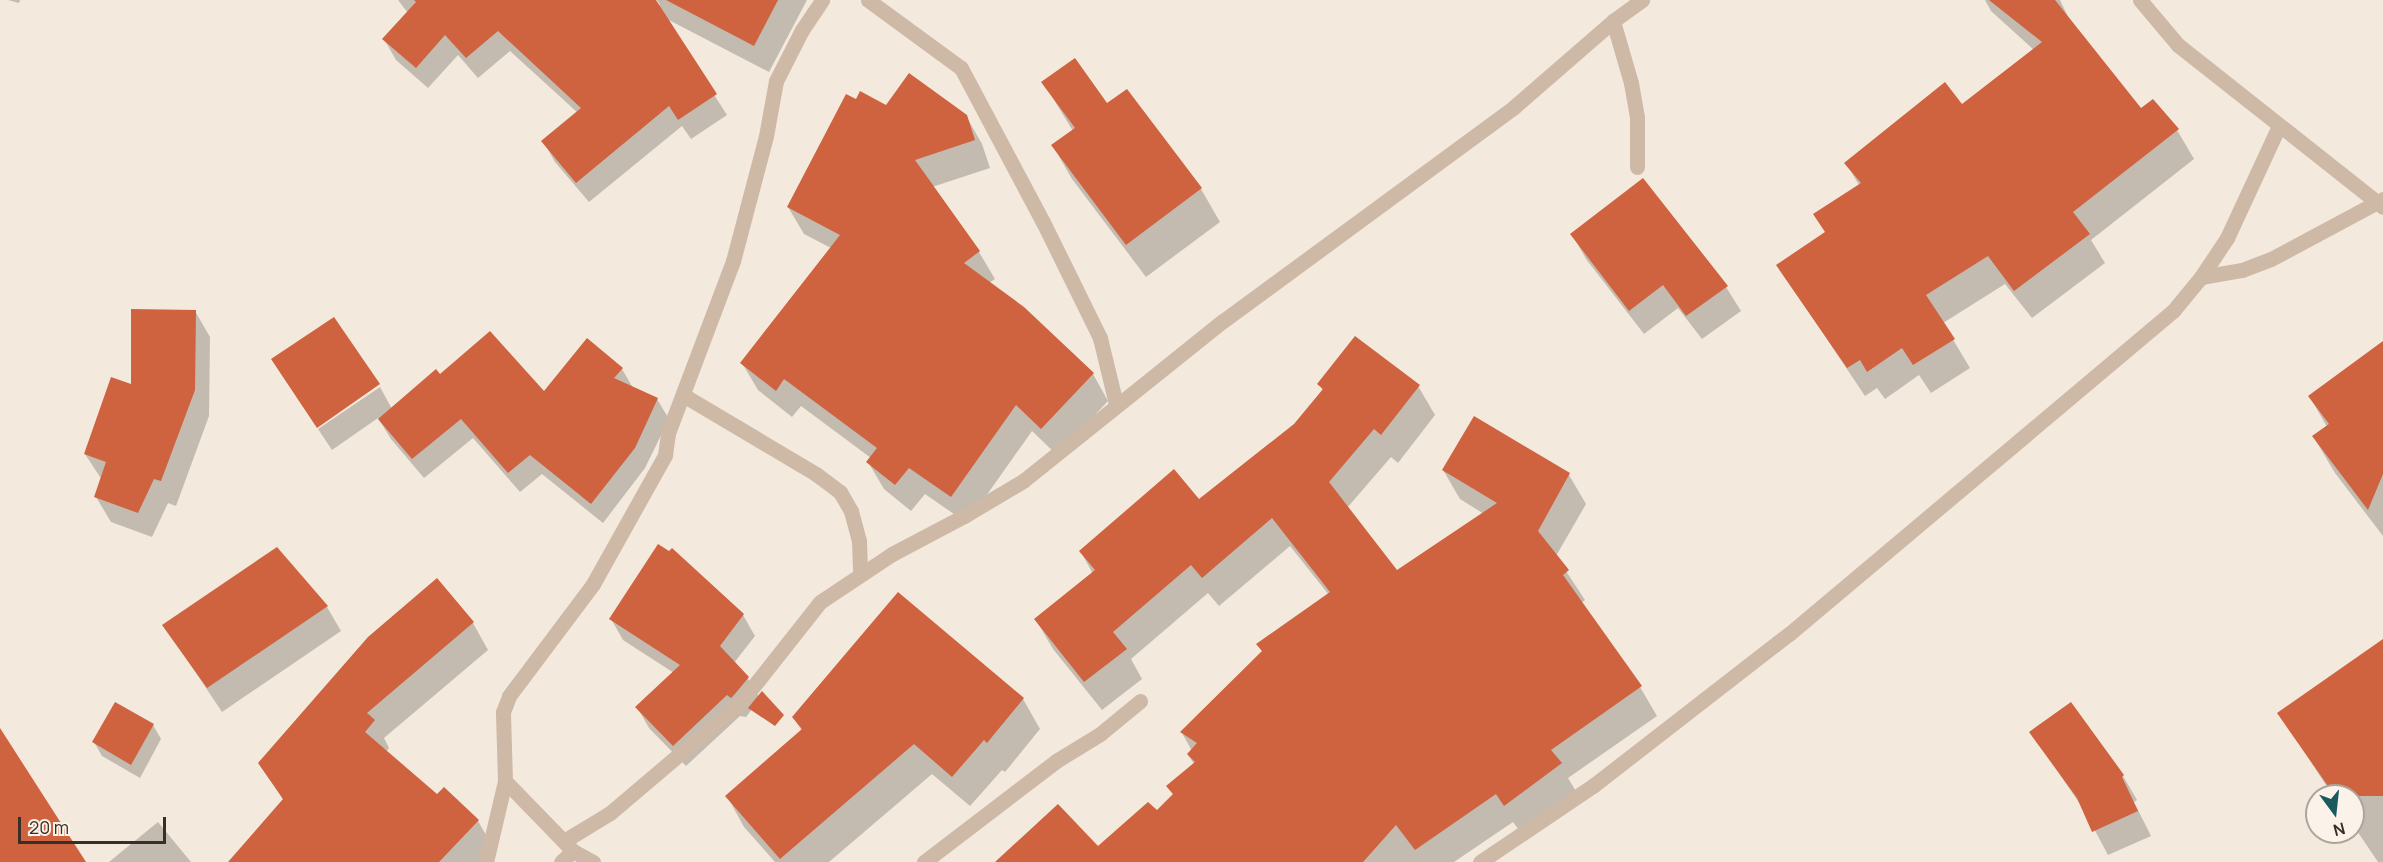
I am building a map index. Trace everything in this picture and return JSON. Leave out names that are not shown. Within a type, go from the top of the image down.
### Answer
[{"type":"street","points":[[486,862],[505,781],[503,712],[509,696],[587,592],[623,534],[665,455],[668,433],[733,261],[766,136],[776,81],[802,30],[822,0]]},
{"type":"street","points":[[868,0],[961,68],[1043,222],[1100,338],[1116,404]]},
{"type":"street","points":[[561,862],[568,846],[741,702],[820,602],[892,554],[1023,481],[1116,404],[1223,321],[1514,107],[1612,21],[1642,0]]},
{"type":"street","points":[[2140,0],[2178,45],[2279,126],[2382,203],[2271,259],[2242,270],[2201,277]]},
{"type":"street","points":[[1612,21],[1637,117],[1637,167]]},
{"type":"street","points":[[1480,862],[1594,785],[1789,634],[2173,311],[2201,277],[2227,238],[2279,126]]},
{"type":"street","points":[[683,395],[816,474],[840,492],[851,511],[859,542],[860,575]]},
{"type":"street","points":[[924,862],[1047,767],[1100,734],[1140,701]]},
{"type":"street","points":[[505,781],[568,846],[593,862]]},
{"type":"building","points":[[414,0],[656,0],[717,94],[678,120],[669,106],[576,183],[541,141],[581,108],[498,31],[466,58],[445,35],[416,68],[382,39],[416,2]]},
{"type":"building","points":[[666,0],[778,0],[754,46]]},
{"type":"building","points":[[1989,0],[2055,0],[2141,108],[2153,99],[2179,129],[2073,212],[2090,234],[2014,291],[1988,256],[1926,295],[1955,339],[1913,365],[1902,348],[1867,372],[1860,360],[1847,368],[1776,265],[1825,232],[1813,214],[1861,183],[1844,163],[1945,82],[1962,104],[2042,42]]},
{"type":"building","points":[[1075,58],[1107,103],[1127,89],[1202,188],[1126,245],[1051,145],[1075,128],[1041,82]]},
{"type":"building","points":[[909,73],[967,115],[975,140],[915,160],[980,251],[964,263],[1024,307],[1094,373],[1041,429],[1016,405],[951,497],[909,468],[895,485],[866,462],[877,448],[784,379],[776,391],[740,363],[840,235],[787,207],[846,94],[856,99],[860,91],[886,105]]},
{"type":"building","points":[[1643,178],[1728,286],[1686,316],[1663,285],[1629,311],[1570,234]]},
{"type":"building","points":[[131,309],[196,310],[195,390],[161,481],[154,479],[138,513],[94,497],[106,462],[84,454],[111,377],[131,384]]},
{"type":"building","points":[[334,317],[380,384],[317,428],[271,359]]},
{"type":"building","points":[[490,331],[544,391],[587,338],[623,368],[614,378],[658,398],[635,448],[591,504],[530,455],[508,473],[461,419],[412,459],[378,419],[436,369],[440,374]]},
{"type":"building","points":[[1355,336],[1420,385],[1381,435],[1374,429],[1329,482],[1397,570],[1497,503],[1442,470],[1474,416],[1570,473],[1538,531],[1569,570],[1563,575],[1642,686],[1551,750],[1562,763],[1504,806],[1496,794],[1415,850],[1396,825],[1363,862],[995,862],[1058,804],[1098,846],[1148,802],[1157,810],[1173,794],[1166,786],[1195,762],[1187,754],[1197,743],[1180,732],[1262,651],[1256,644],[1330,592],[1272,518],[1202,578],[1191,565],[1113,632],[1127,649],[1084,682],[1034,619],[1095,570],[1079,551],[1174,469],[1199,499],[1294,424],[1323,389],[1317,384]]},
{"type":"building","points":[[2383,341],[2383,474],[2368,510],[2312,436],[2329,424],[2308,396]]},
{"type":"building","points":[[658,544],[669,551],[672,548],[744,614],[720,646],[749,677],[731,698],[727,695],[673,746],[635,707],[680,665],[609,619]]},
{"type":"building","points":[[277,547],[328,606],[207,688],[162,625]]},
{"type":"building","points":[[437,578],[474,622],[367,713],[375,720],[365,732],[437,794],[444,787],[479,820],[439,862],[228,862],[283,799],[258,763],[368,637]]},
{"type":"building","points":[[898,592],[1024,698],[987,743],[984,740],[952,777],[914,744],[780,859],[725,796],[802,729],[792,717]]},
{"type":"building","points":[[2383,639],[2383,796],[2365,796],[2365,784],[2327,784],[2277,713]]},
{"type":"building","points":[[762,691],[784,715],[775,726],[748,708]]},
{"type":"building","points":[[115,702],[154,724],[131,765],[92,742]]},
{"type":"building","points":[[2071,702],[2124,775],[2122,777],[2138,811],[2092,832],[2077,798],[2029,732]]},
{"type":"building","points":[[0,728],[86,862],[0,862]]}]
